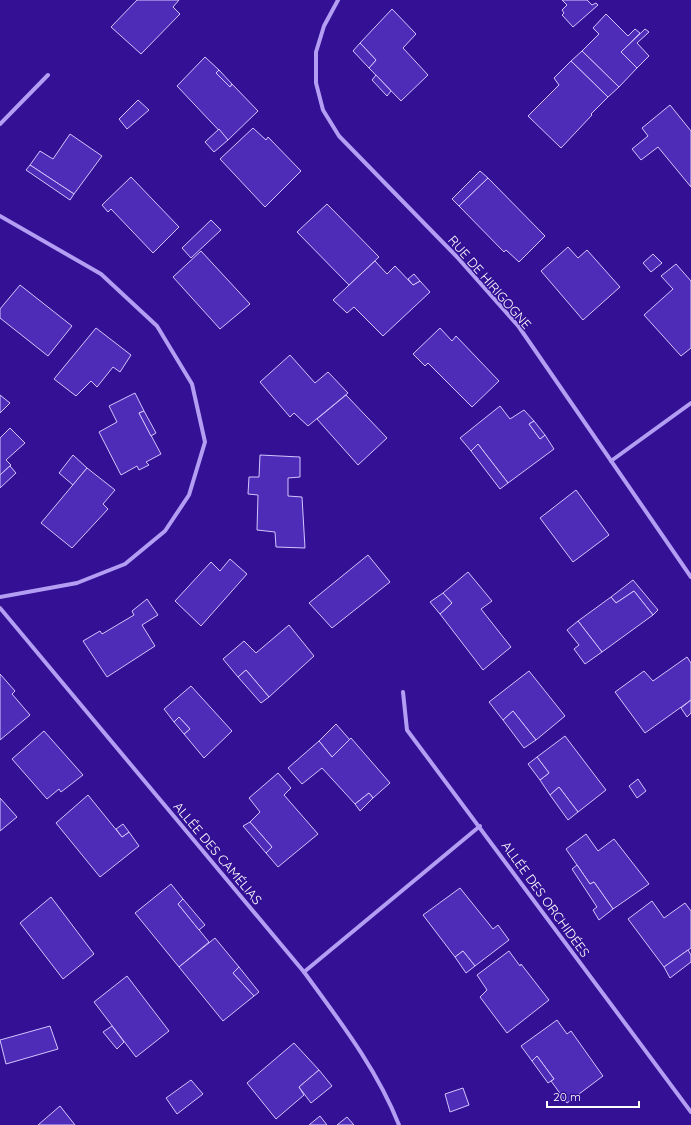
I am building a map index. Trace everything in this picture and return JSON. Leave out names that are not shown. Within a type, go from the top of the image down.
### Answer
[{"type":"street","name":"RUE DE HIRIGOGNE","points":[[338,0],[324,26],[316,52],[316,83],[323,110],[339,136],[457,257],[519,327],[691,577]]},
{"type":"street","points":[[0,124],[48,75]]},
{"type":"street","points":[[0,216],[101,274],[157,326],[192,384],[205,442],[189,495],[165,531],[125,564],[77,583],[0,597]]},
{"type":"street","points":[[611,461],[691,403]]},
{"type":"street","name":"ALLÉE DES CAMÉLIAS","points":[[0,608],[304,972],[361,1052],[380,1085],[399,1125]]},
{"type":"street","name":"ALLÉE DES ORCHIDÉES","points":[[403,692],[407,730],[480,826],[691,1112]]},
{"type":"street","points":[[304,972],[480,826]]},
{"type":"building","points":[[137,0],[179,0],[173,7],[180,14],[141,54],[111,27]]},
{"type":"building","points":[[562,0],[587,0],[592,5],[596,3],[598,5],[573,27],[562,15],[564,13],[562,10],[567,5]]},
{"type":"building","points":[[392,9],[416,34],[403,48],[428,75],[401,101],[369,68],[376,60],[360,43]]},
{"type":"building","points":[[606,14],[628,36],[635,29],[640,33],[621,52],[637,68],[619,87],[582,51],[599,34],[593,28]]},
{"type":"building","points":[[645,29],[649,32],[637,43],[649,56],[637,68],[621,52]]},
{"type":"building","points":[[360,43],[376,60],[369,68],[353,51]]},
{"type":"building","points":[[582,51],[619,87],[608,97],[571,61]]},
{"type":"building","points":[[205,57],[219,70],[216,73],[230,87],[232,84],[258,111],[228,140],[177,86]]},
{"type":"building","points":[[571,61],[608,97],[561,148],[528,116],[559,85],[554,78]]},
{"type":"building","points":[[219,70],[232,84],[230,87],[216,73]]},
{"type":"building","points":[[376,75],[391,91],[387,96],[372,80]]},
{"type":"building","points":[[138,100],[149,110],[127,129],[119,119]]},
{"type":"building","points":[[670,105],[691,131],[691,187],[658,147],[641,160],[632,149],[648,136],[642,128]]},
{"type":"building","points":[[253,128],[266,140],[268,137],[301,171],[265,207],[220,159]]},
{"type":"building","points":[[219,129],[228,140],[214,152],[205,142]]},
{"type":"building","points":[[70,134],[102,156],[74,194],[30,165],[40,151],[53,159]]},
{"type":"building","points":[[30,165],[74,194],[70,200],[26,170]]},
{"type":"building","points":[[480,171],[488,178],[459,206],[452,199]]},
{"type":"building","points":[[131,177],[179,227],[153,253],[111,209],[108,212],[102,205]]},
{"type":"building","points":[[488,178],[545,236],[519,262],[506,250],[504,252],[459,206]]},
{"type":"building","points":[[327,204],[379,257],[349,285],[297,232]]},
{"type":"building","points":[[211,220],[221,230],[191,258],[182,248]]},
{"type":"building","points":[[568,247],[578,258],[587,250],[620,287],[583,320],[541,271]]},
{"type":"building","points":[[201,251],[250,304],[220,329],[173,277]]},
{"type":"building","points":[[653,254],[662,263],[651,272],[643,263]]},
{"type":"building","points":[[375,261],[387,274],[395,266],[413,285],[420,281],[430,292],[383,336],[354,307],[347,313],[333,300]]},
{"type":"building","points":[[676,264],[691,281],[691,348],[681,356],[644,315],[673,289],[661,276]]},
{"type":"building","points":[[414,274],[420,281],[413,285],[408,279]]},
{"type":"building","points":[[20,285],[72,326],[48,356],[0,318],[0,309]]},
{"type":"building","points":[[96,328],[131,355],[120,372],[113,367],[97,387],[91,381],[76,396],[54,379]]},
{"type":"building","points":[[440,328],[452,341],[456,336],[499,381],[472,407],[428,363],[425,366],[413,354]]},
{"type":"building","points":[[290,355],[315,383],[328,372],[348,393],[308,426],[294,413],[290,417],[260,382]]},
{"type":"building","points":[[135,393],[144,411],[139,413],[161,454],[146,462],[149,465],[139,470],[137,466],[121,475],[99,432],[117,422],[109,406]]},
{"type":"building","points":[[0,395],[10,403],[0,413]]},
{"type":"building","points":[[346,395],[387,438],[358,465],[317,419]]},
{"type":"building","points":[[500,406],[510,419],[524,410],[534,421],[529,424],[540,439],[545,435],[554,449],[508,483],[478,444],[471,451],[460,438]]},
{"type":"building","points":[[144,411],[156,433],[151,436],[139,413]]},
{"type":"building","points":[[534,421],[545,435],[540,439],[529,424]]},
{"type":"building","points":[[10,428],[25,443],[6,460],[11,465],[0,475],[0,438]]},
{"type":"building","points":[[478,444],[508,483],[500,489],[471,451]]},
{"type":"building","points":[[73,455],[87,468],[73,485],[59,473]]},
{"type":"building","points":[[260,455],[300,457],[300,477],[288,478],[288,496],[302,497],[305,548],[276,547],[275,532],[257,530],[258,495],[248,494],[249,477],[259,477]]},
{"type":"building","points":[[10,466],[16,473],[0,488],[0,475]]},
{"type":"building","points":[[87,468],[115,490],[103,504],[108,509],[72,548],[41,523]]},
{"type":"building","points":[[576,490],[609,535],[573,562],[540,518]]},
{"type":"building","points":[[368,555],[390,582],[332,628],[309,603]]},
{"type":"building","points":[[230,559],[247,574],[201,626],[175,601],[211,562],[220,571]]},
{"type":"building","points":[[468,572],[492,601],[481,609],[511,647],[483,670],[440,614],[452,603],[443,593]]},
{"type":"building","points":[[633,580],[658,610],[653,615],[634,591],[616,603],[611,597]]},
{"type":"building","points":[[634,591],[653,615],[602,652],[578,621],[611,597],[616,603]]},
{"type":"building","points":[[443,593],[452,603],[440,614],[430,602]]},
{"type":"building","points":[[147,599],[158,615],[142,625],[155,646],[107,677],[83,641],[100,631],[102,634],[134,615],[132,611]]},
{"type":"building","points":[[578,621],[602,652],[585,664],[574,649],[579,645],[567,630]]},
{"type":"building","points":[[289,625],[314,656],[269,697],[246,670],[238,677],[223,659],[244,641],[256,653]]},
{"type":"building","points":[[687,657],[691,663],[691,700],[645,733],[615,692],[644,671],[653,681]]},
{"type":"building","points":[[246,670],[269,697],[261,703],[238,677]]},
{"type":"building","points":[[529,671],[565,716],[536,740],[513,711],[503,720],[489,702]]},
{"type":"building","points":[[0,674],[15,691],[12,694],[30,715],[0,740]]},
{"type":"building","points":[[191,686],[232,731],[204,758],[184,734],[190,729],[179,717],[174,722],[164,709]]},
{"type":"building","points":[[691,700],[691,713],[687,717],[681,708]]},
{"type":"building","points":[[513,711],[536,740],[524,748],[503,720]]},
{"type":"building","points":[[179,717],[190,729],[184,734],[174,722]]},
{"type":"building","points":[[336,724],[350,740],[332,757],[319,741]]},
{"type":"building","points":[[44,731],[83,775],[61,792],[59,789],[47,799],[12,759]]},
{"type":"building","points":[[565,736],[606,790],[578,812],[559,787],[550,795],[540,780],[549,773],[537,757]]},
{"type":"building","points":[[351,738],[390,783],[373,798],[369,793],[355,804],[322,768],[302,784],[288,768],[319,741],[332,757]]},
{"type":"building","points":[[537,757],[549,773],[540,780],[528,764]]},
{"type":"building","points":[[278,773],[291,788],[284,795],[318,834],[278,867],[266,853],[272,847],[250,822],[260,812],[249,798]]},
{"type":"building","points":[[638,779],[646,791],[637,798],[629,786]]},
{"type":"building","points":[[559,787],[578,812],[568,820],[550,795]]},
{"type":"building","points":[[369,793],[373,798],[360,811],[355,804]]},
{"type":"building","points":[[88,795],[122,837],[129,832],[139,846],[100,877],[56,823]]},
{"type":"building","points":[[0,798],[17,817],[0,831]]},
{"type":"building","points":[[250,822],[272,847],[266,853],[243,826]]},
{"type":"building","points":[[123,824],[129,832],[122,837],[116,829]]},
{"type":"building","points":[[586,834],[598,851],[614,839],[649,884],[613,909],[594,882],[590,884],[566,849]]},
{"type":"building","points":[[577,865],[590,884],[594,882],[613,909],[599,920],[593,910],[597,907],[572,869]]},
{"type":"building","points":[[171,884],[183,899],[178,904],[209,942],[179,967],[135,913]]},
{"type":"building","points":[[460,888],[493,929],[498,925],[509,940],[475,966],[463,951],[455,957],[423,915]]},
{"type":"building","points":[[51,897],[94,954],[63,979],[20,923]]},
{"type":"building","points":[[183,899],[205,925],[199,930],[178,904]]},
{"type":"building","points":[[652,901],[664,918],[685,903],[691,911],[691,948],[664,967],[628,919]]},
{"type":"building","points":[[215,938],[239,967],[233,973],[254,996],[223,1021],[179,967]]},
{"type":"building","points":[[688,950],[691,955],[691,962],[670,978],[664,967]]},
{"type":"building","points":[[463,951],[475,966],[466,973],[455,957]]},
{"type":"building","points":[[509,951],[549,1000],[507,1033],[480,997],[487,990],[477,975]]},
{"type":"building","points":[[239,967],[259,992],[254,996],[233,973]]},
{"type":"building","points":[[127,976],[169,1031],[136,1057],[94,1002]]},
{"type":"building","points":[[557,1020],[567,1034],[571,1031],[603,1076],[567,1103],[551,1081],[554,1079],[537,1056],[532,1061],[521,1046]]},
{"type":"building","points":[[50,1026],[58,1049],[6,1064],[0,1040]]},
{"type":"building","points":[[112,1026],[124,1042],[117,1049],[103,1032]]},
{"type":"building","points":[[294,1043],[319,1070],[299,1087],[304,1095],[276,1119],[247,1083]]},
{"type":"building","points":[[537,1056],[554,1079],[548,1083],[532,1061]]},
{"type":"building","points":[[319,1070],[332,1086],[311,1103],[299,1087]]},
{"type":"building","points":[[191,1080],[203,1094],[177,1114],[166,1098]]},
{"type":"building","points":[[463,1088],[469,1105],[450,1112],[445,1094]]},
{"type":"building","points":[[60,1106],[75,1125],[38,1125]]},
{"type":"building","points":[[320,1116],[327,1125],[309,1125]]},
{"type":"building","points":[[347,1117],[354,1125],[337,1125]]}]
